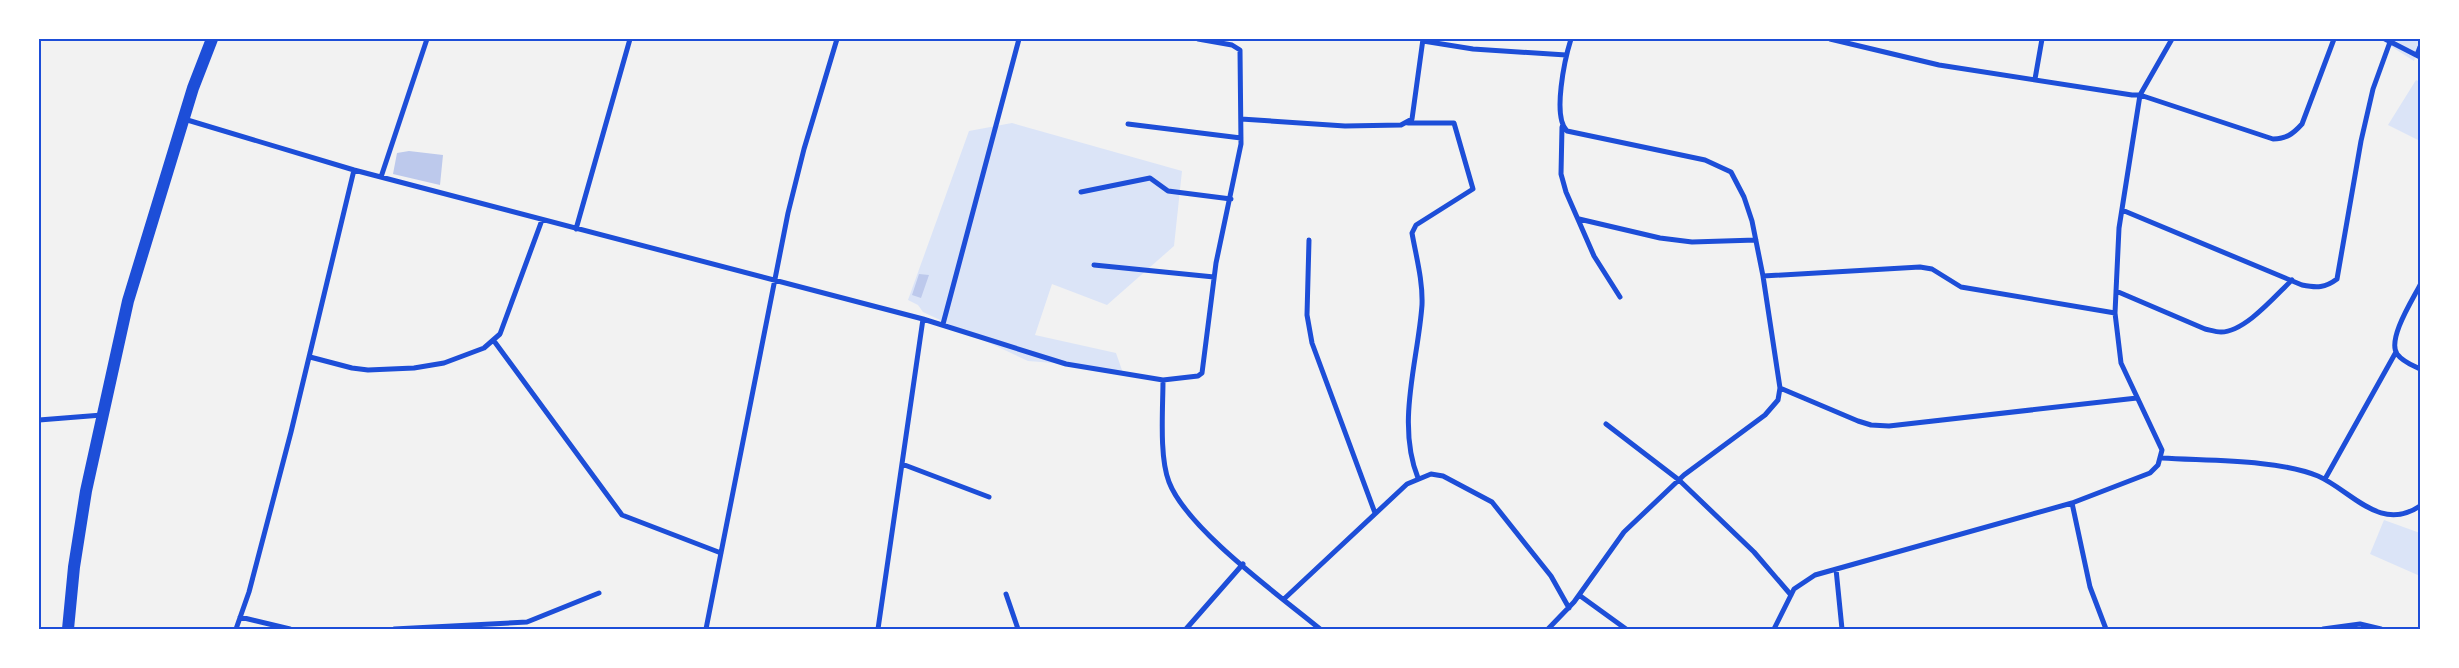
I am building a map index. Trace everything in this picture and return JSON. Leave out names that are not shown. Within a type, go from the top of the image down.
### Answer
[{"type":"main road","points":[[68,629],[74,567],[86,491],[128,301],[183,119],[212,39]]},
{"type":"street","points":[[382,177],[427,39]]},
{"type":"street","points":[[576,229],[630,39]]},
{"type":"street","points":[[706,629],[773,281],[804,149],[836,39]]},
{"type":"street","points":[[943,324],[1019,39]]},
{"type":"street","points":[[183,119],[354,170],[943,324],[1066,364],[1162,380],[1198,376],[1202,373],[1214,278],[1231,199],[1241,138],[1240,50],[1232,45],[1198,39]]},
{"type":"street","points":[[1571,39],[1562,72],[1560,120],[1562,127],[1561,174],[1566,192],[1594,256],[1620,297]]},
{"type":"street","points":[[1830,39],[1921,62],[2118,94],[2140,95],[2273,139],[2283,139],[2302,124],[2334,39]]},
{"type":"street","points":[[2035,79],[2042,39]]},
{"type":"street","points":[[1774,629],[1791,595],[1802,582],[1815,575],[2072,503],[2150,473],[2158,465],[2162,458],[2162,450],[2121,363],[2115,313],[2119,228],[2140,95],[2172,39]]},
{"type":"street","points":[[1408,123],[1412,119],[1423,40],[1473,49],[1566,55]]},
{"type":"street","points":[[2122,210],[2292,280],[2318,288],[2328,286],[2337,279],[2360,141],[2388,40],[2418,56],[2420,47]]},
{"type":"street","points":[[1241,119],[1345,126],[1454,123],[1473,189],[1416,225],[1412,233],[1422,290],[1410,405],[1410,453],[1418,478]]},
{"type":"street","points":[[1128,124],[1241,138]]},
{"type":"street","points":[[1548,629],[1569,608],[1624,532],[1679,480],[1765,415],[1778,400],[1780,388],[1756,240],[1740,189],[1731,172],[1721,166],[1682,155],[1567,131],[1562,127]]},
{"type":"street","points":[[236,629],[249,592],[310,358],[354,170]]},
{"type":"street","points":[[1080,192],[1150,178],[1168,190],[1231,199]]},
{"type":"street","points":[[1579,219],[1660,238],[1692,242],[1756,240]]},
{"type":"street","points":[[310,358],[368,370],[414,368],[444,363],[476,352],[494,341],[500,334],[542,220]]},
{"type":"street","points":[[1309,240],[1307,314],[1312,343],[1376,513]]},
{"type":"street","points":[[1094,265],[1214,278]]},
{"type":"street","points":[[1763,276],[1920,267],[1932,269],[1961,286],[2115,313]]},
{"type":"street","points":[[2116,291],[2206,329],[2221,332],[2241,325],[2251,318],[2292,280]]},
{"type":"street","points":[[2324,479],[2396,352],[2395,338],[2420,285]]},
{"type":"street","points":[[878,629],[923,319]]},
{"type":"street","points":[[494,341],[622,515],[721,553]]},
{"type":"street","points":[[2396,352],[2404,361],[2420,369]]},
{"type":"street","points":[[1162,380],[1165,463],[1169,482],[1177,497],[1198,524],[1320,629]]},
{"type":"street","points":[[1780,388],[1858,421],[1871,425],[1889,426],[2138,398]]},
{"type":"street","points":[[39,420],[102,415]]},
{"type":"street","points":[[1606,424],[1679,480],[1754,552],[1791,595]]},
{"type":"street","points":[[2162,458],[2296,468],[2324,479],[2381,515],[2404,514],[2420,506]]},
{"type":"street","points":[[902,464],[989,496]]},
{"type":"street","points":[[1284,599],[1407,484],[1431,474],[1443,476],[1492,502],[1551,576],[1569,608]]},
{"type":"street","points":[[2072,503],[2090,586],[2106,629]]},
{"type":"street","points":[[1186,629],[1243,564]]},
{"type":"street","points":[[1836,569],[1842,629]]},
{"type":"street","points":[[394,629],[527,622],[599,593]]},
{"type":"street","points":[[1006,594],[1018,629]]},
{"type":"street","points":[[1579,595],[1626,629]]},
{"type":"street","points":[[240,617],[290,629]]},
{"type":"street","points":[[2323,629],[2360,624],[2381,629]]},
{"type":"shaded area","points":[[2378,39],[2420,39],[2414,61],[2381,40]]},
{"type":"shaded area","points":[[2416,80],[2420,82],[2420,141],[2388,125]]},
{"type":"shaded area","points":[[1012,123],[1182,171],[1174,246],[1107,305],[1052,284],[1035,335],[1116,353],[1123,373],[1066,364],[1028,361],[923,312],[918,305],[908,300],[969,131]]},
{"type":"shaded area","points":[[2384,520],[2420,533],[2420,576],[2370,554]]},
{"type":"building","points":[[409,151],[443,155],[440,185],[393,174],[397,153]]},
{"type":"building","points":[[919,274],[929,275],[921,298],[912,295]]}]
